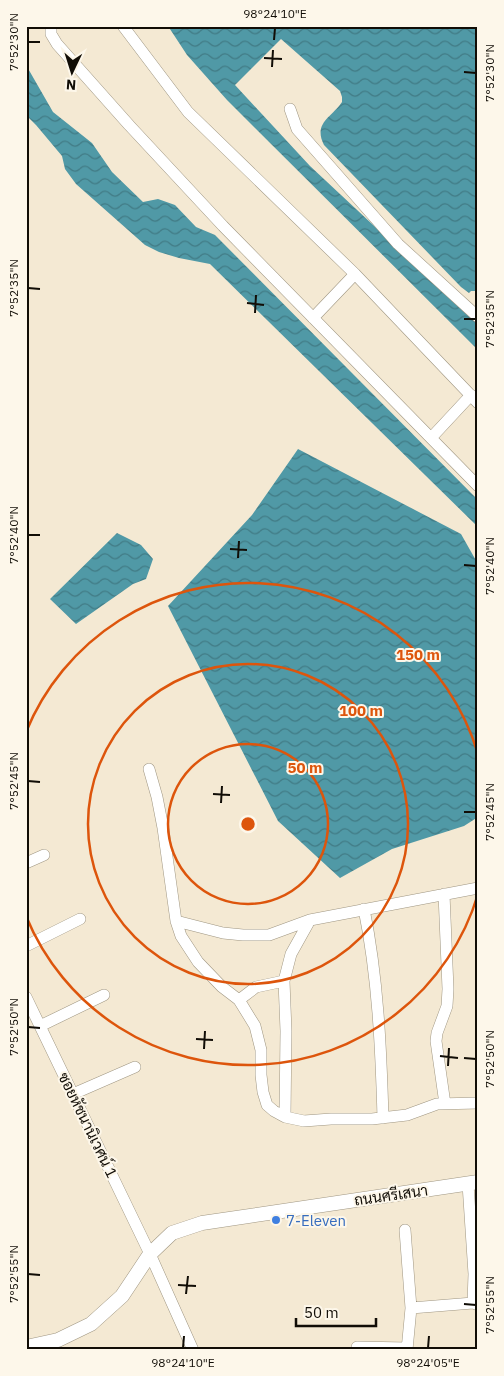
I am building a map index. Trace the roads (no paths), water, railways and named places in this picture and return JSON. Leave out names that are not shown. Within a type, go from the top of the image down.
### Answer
[{"type":"street","points":[[123,26],[188,112],[355,274],[474,399],[430,438]]},
{"type":"street","points":[[51,27],[51,34],[57,44],[223,226],[478,486]]},
{"type":"street","points":[[290,109],[297,129],[309,145],[398,244],[477,317]]},
{"type":"street","points":[[313,318],[355,274]]},
{"type":"street","points":[[149,769],[163,828],[176,921],[181,936],[198,962],[222,987],[239,1000],[255,1026],[260,1050],[262,1084],[267,1105],[285,1117],[304,1121],[383,1118],[407,1115],[437,1104],[478,1103]]},
{"type":"street","points":[[26,863],[44,855]]},
{"type":"street","points":[[176,921],[223,933],[269,935],[310,920],[478,888]]},
{"type":"street","points":[[444,894],[448,989],[447,1006],[436,1040],[445,1104]]},
{"type":"street","points":[[364,910],[371,941],[378,1004],[383,1118]]},
{"type":"street","points":[[26,946],[80,919]]},
{"type":"street","points":[[285,1117],[286,1032],[284,982],[291,954],[310,920]]},
{"type":"street","points":[[239,1000],[256,987],[284,982]]},
{"type":"street","points":[[40,1026],[104,995]]},
{"type":"street","name":"ซอยหัชนานิเวศน์ 1","points":[[26,996],[150,1254]]},
{"type":"street","points":[[73,1094],[135,1067]]},
{"type":"street","points":[[411,1308],[475,1304],[473,1183]]},
{"type":"street","name":"ถนนศรีเสนา","points":[[26,1347],[45,1347],[91,1324],[122,1296],[150,1254],[172,1233],[202,1222],[473,1183]]},
{"type":"street","points":[[357,1347],[407,1349],[411,1308],[405,1230]]},
{"type":"street","points":[[150,1254],[193,1350]]},
{"type":"water","points":[[168,26],[478,26],[478,291],[471,291],[469,293],[461,287],[324,145],[321,137],[322,126],[342,102],[340,91],[281,39],[235,85],[310,166],[478,323],[478,346],[476,348],[227,100],[187,55]]},
{"type":"water","points":[[26,65],[53,112],[92,143],[112,172],[143,202],[158,199],[175,205],[196,227],[215,235],[478,500],[478,527],[210,264],[179,258],[159,252],[145,245],[76,184],[65,169],[62,156],[26,115]]},
{"type":"water","points":[[298,449],[461,534],[478,564],[478,817],[464,826],[392,849],[340,878],[278,821],[168,606],[252,515]]},
{"type":"water","points":[[117,533],[141,545],[153,559],[146,579],[133,584],[76,624],[50,599]]},
{"type":"place","name":"7-Eleven","points":[[276,1220]]}]
